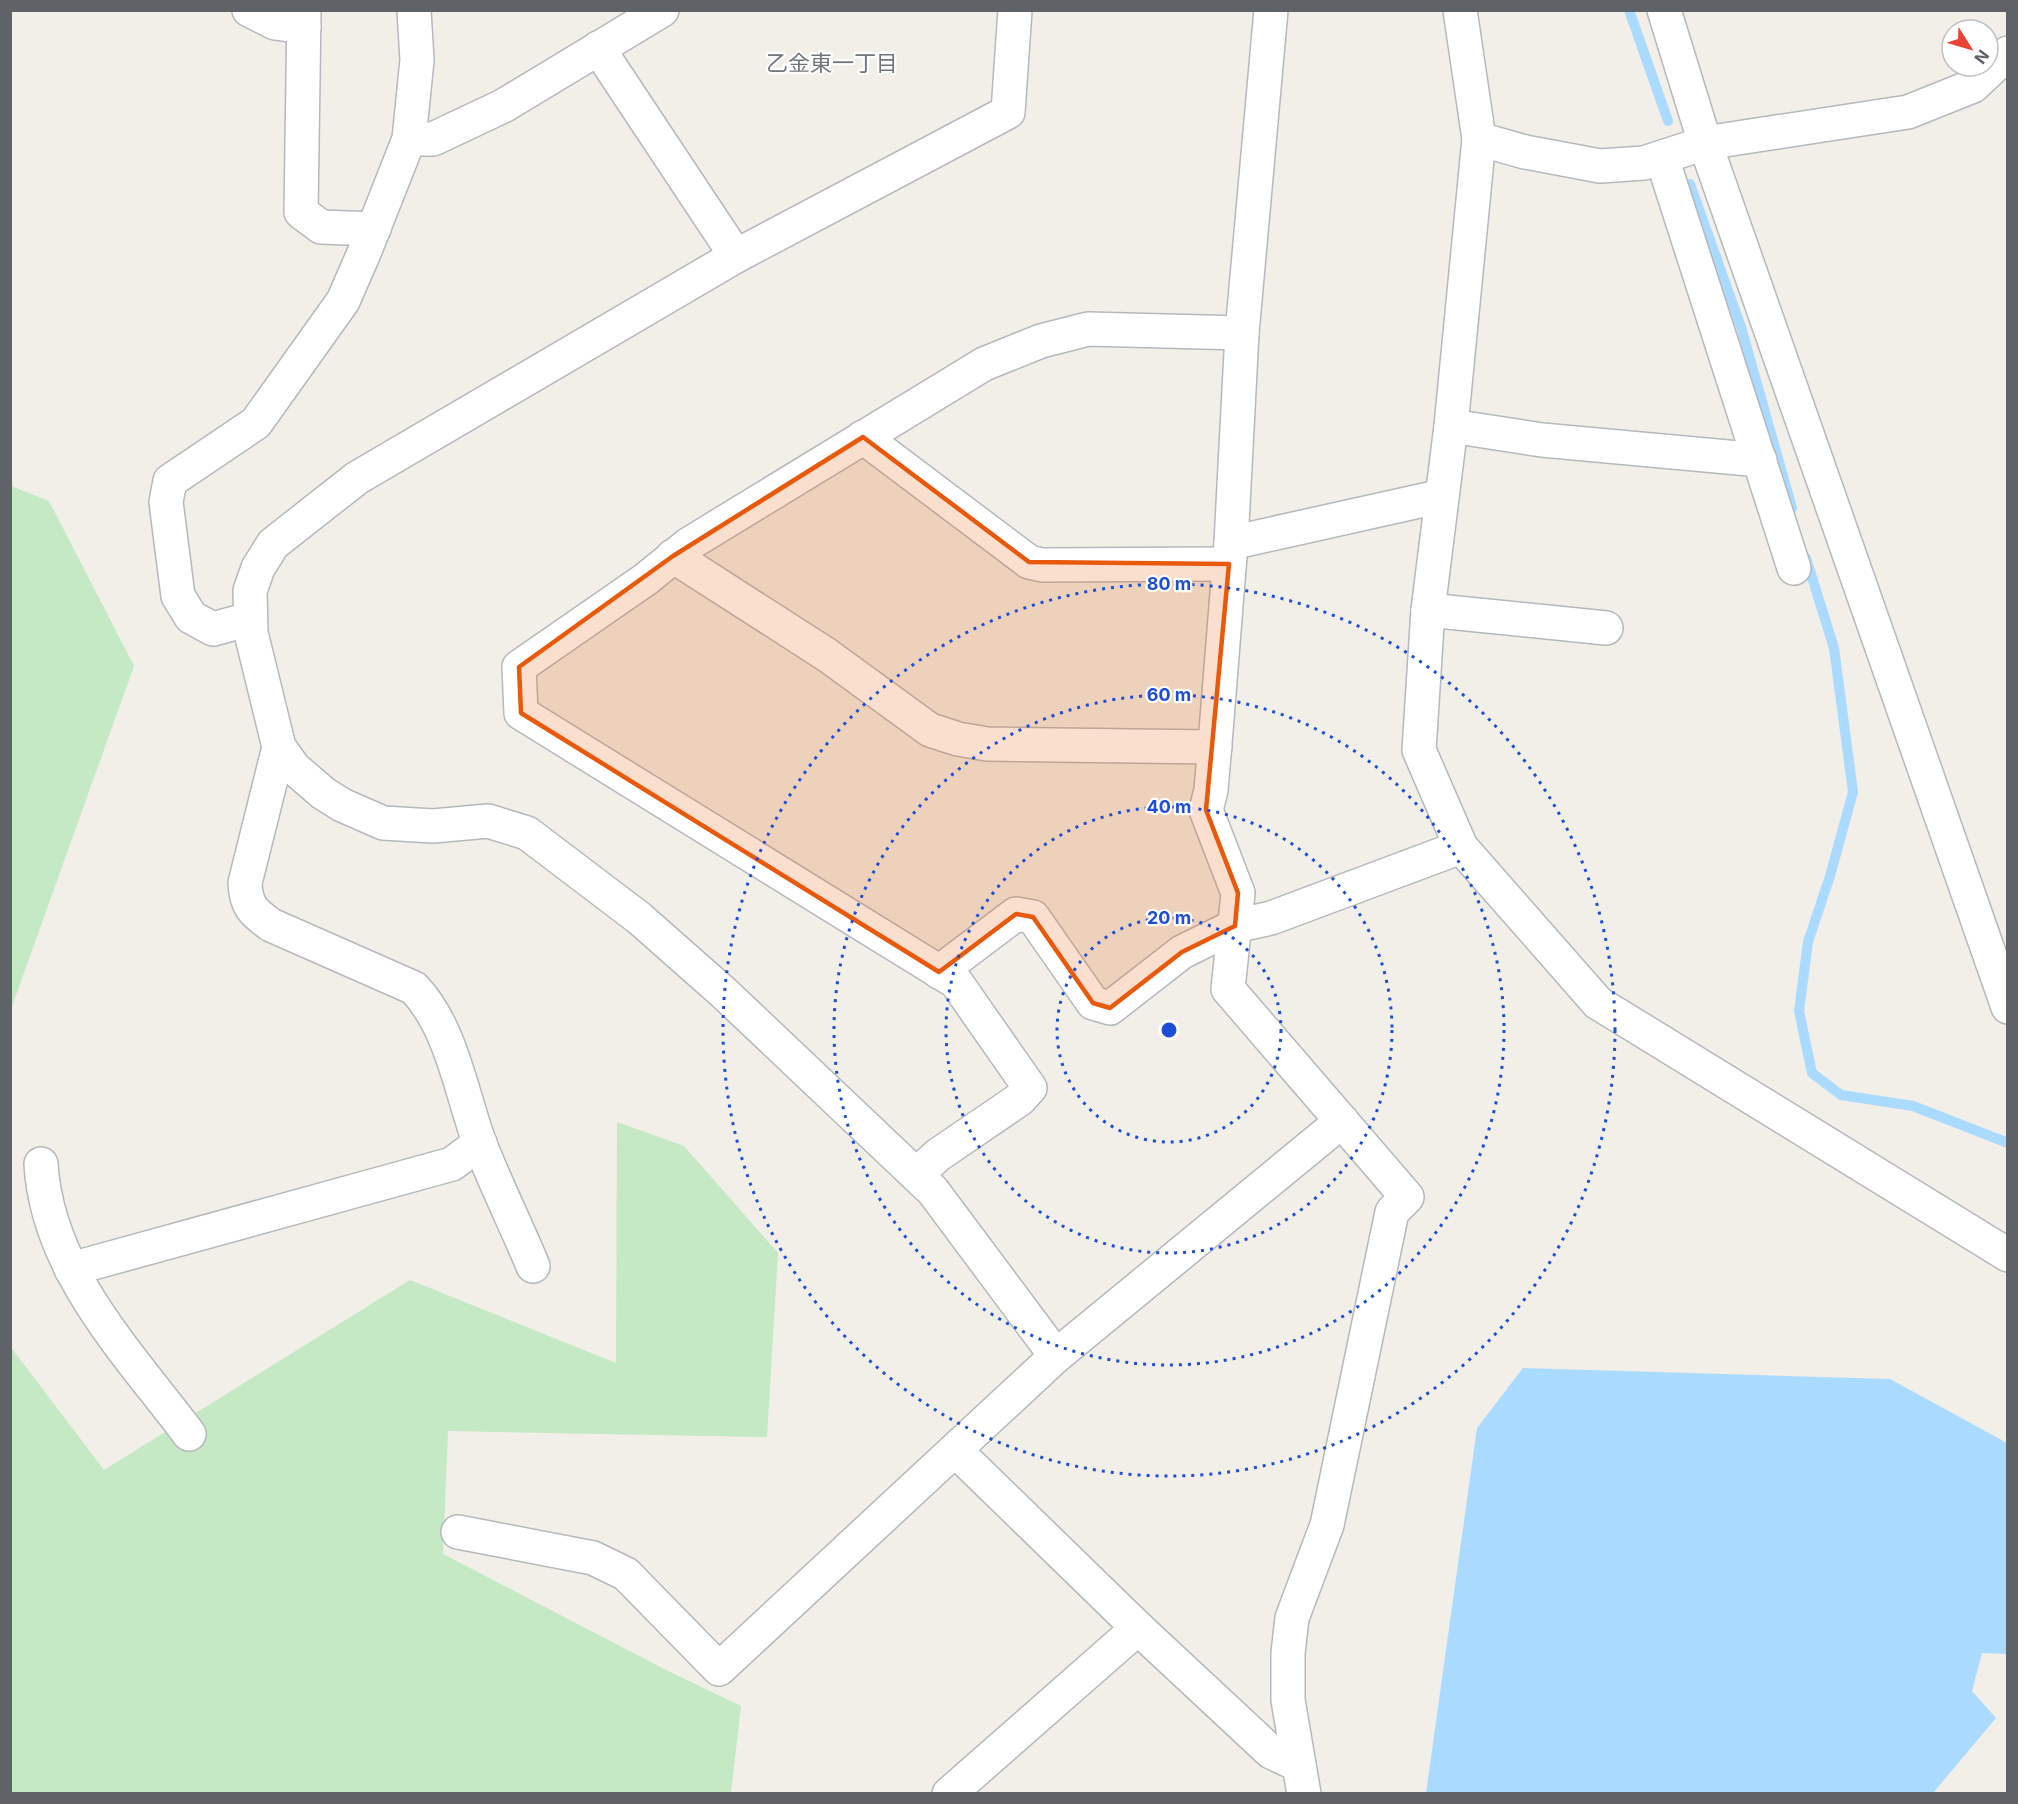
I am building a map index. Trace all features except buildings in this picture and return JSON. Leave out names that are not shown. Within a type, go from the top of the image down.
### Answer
[{"type":"street","points":[[249,10],[275,23],[304,19],[301,212],[321,227],[374,229]]},
{"type":"street","points":[[250,620],[213,629],[191,617],[178,596],[166,502],[170,481],[256,423],[343,301],[409,139],[417,60],[414,10]]},
{"type":"street","points":[[409,139],[433,139],[503,106],[662,10]]},
{"type":"street","points":[[1015,10],[1008,112],[736,256],[357,478],[323,502],[273,543],[258,568],[250,591],[250,633],[279,747],[294,768],[323,793],[342,805],[383,824],[433,826],[488,821],[527,833],[639,918],[724,993],[933,1191],[1056,1356]]},
{"type":"street","points":[[1271,10],[1242,333],[1230,554],[1215,747],[1211,790],[1206,810],[1238,893],[1228,988],[1407,1197],[1392,1212],[1327,1525],[1292,1618],[1288,1653],[1288,1700],[1301,1785]]},
{"type":"street","points":[[1460,10],[1479,139],[1451,426],[1428,609],[1419,750],[1461,846],[1598,1003],[2007,1255]]},
{"type":"street","points":[[1664,10],[1705,143],[2007,1007]]},
{"type":"street","points":[[598,48],[736,256]]},
{"type":"street","points":[[1479,139],[1525,152],[1600,165],[1644,163],[1705,143],[1908,112],[1972,86],[2007,53]]},
{"type":"street","points":[[1662,158],[1794,568]]},
{"type":"street","points":[[916,1175],[938,1155],[1020,1100],[1030,1088],[956,982],[521,713],[519,667],[646,579],[689,544],[984,364],[1041,341],[1088,329],[1242,333]]},
{"type":"street","points":[[1451,426],[1542,440],[1760,460]]},
{"type":"street","points":[[864,437],[1029,562],[1042,565],[1230,554],[1442,496]]},
{"type":"street","points":[[673,556],[827,655],[930,730],[958,739],[987,744],[1215,747]]},
{"type":"street","points":[[1428,609],[1606,628]]},
{"type":"street","points":[[279,747],[245,883],[246,898],[255,914],[272,925],[414,988],[427,1001],[450,1052],[480,1143],[533,1266]]},
{"type":"street","points":[[939,972],[1017,914],[1033,917],[1093,1003],[1110,1008],[1182,952],[1235,926],[1271,918],[1461,846]]},
{"type":"street","points":[[458,1532],[593,1558],[627,1574],[719,1670],[1056,1356],[1342,1121]]},
{"type":"street","points":[[71,1269],[453,1164],[480,1143]]},
{"type":"street","points":[[41,1164],[42,1188],[63,1252],[87,1300],[189,1434]]},
{"type":"street","points":[[955,1450],[1138,1628],[1271,1752],[1301,1785]]},
{"type":"street","points":[[949,1794],[1138,1628]]},
{"type":"highlighted area","points":[[863,437],[1029,562],[1229,564],[1206,810],[1238,893],[1235,926],[1182,952],[1110,1008],[1093,1003],[1033,917],[1016,914],[939,972],[521,713],[519,667],[673,556]]},
{"type":"green space","points":[[11,486],[49,501],[134,666],[11,1009]]},
{"type":"green space","points":[[617,1122],[684,1146],[778,1253],[767,1437],[448,1431],[443,1554],[666,1670],[741,1706],[731,1793],[11,1793],[10,1346],[104,1470],[410,1280],[616,1363]]},
{"type":"water","points":[[1523,1368],[1890,1379],[2007,1443],[2007,1654],[1982,1653],[1972,1691],[1996,1718],[1933,1793],[1426,1793],[1477,1428]]},
{"type":"waterway","points":[[1629,10],[1668,121]]},
{"type":"waterway","points":[[1690,184],[1741,327],[1792,508]]},
{"type":"waterway","points":[[1806,558],[1834,648],[1853,792],[1830,876],[1808,942],[1799,1011],[1812,1073],[1841,1095],[1913,1106],[2008,1143]]},
{"type":"district","name":"乙金東一丁目","points":[[832,63]]}]
